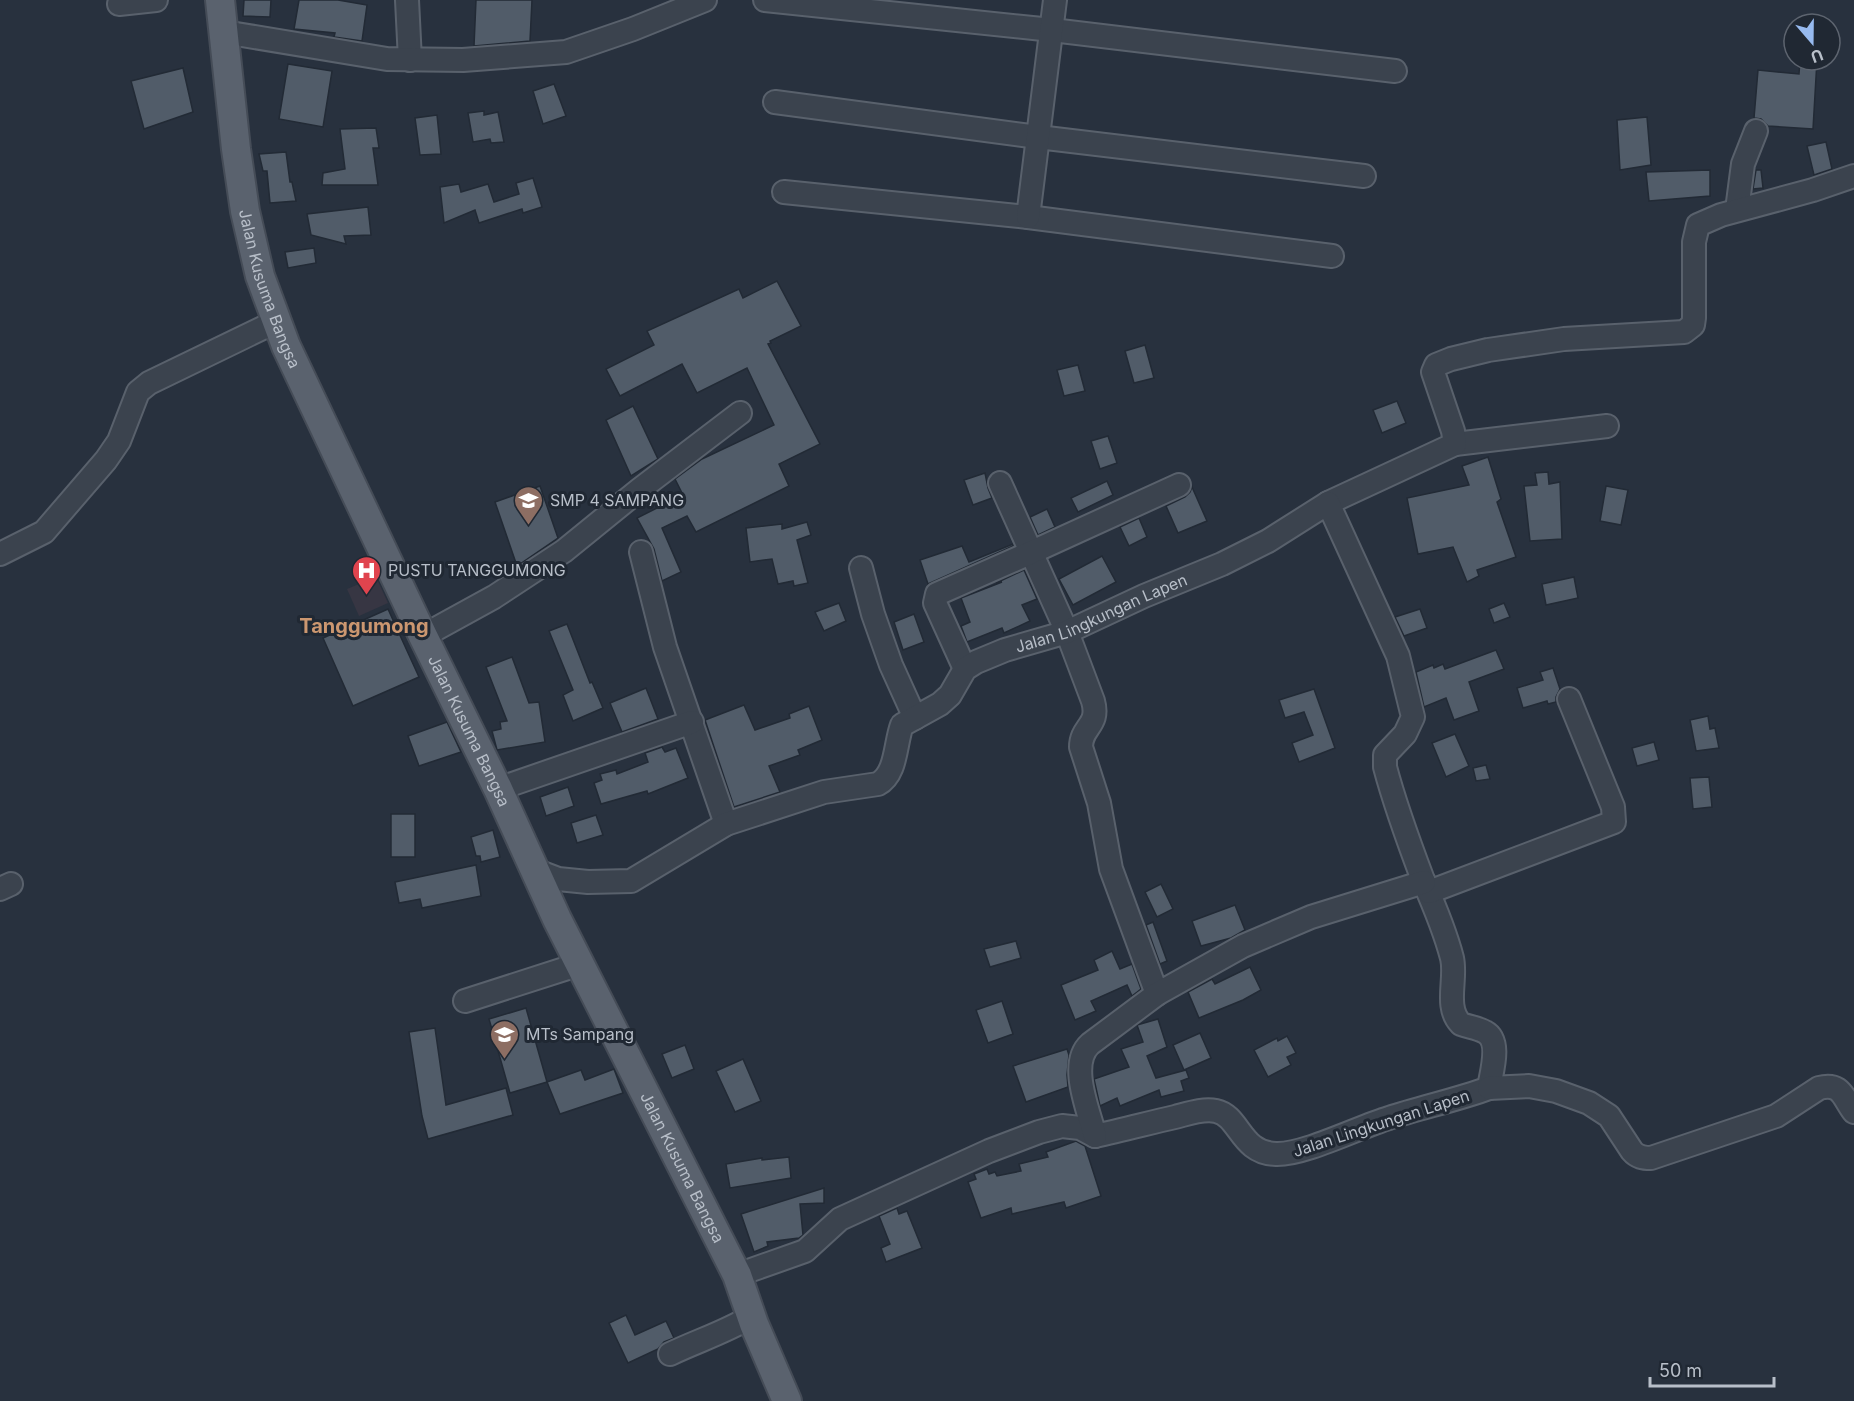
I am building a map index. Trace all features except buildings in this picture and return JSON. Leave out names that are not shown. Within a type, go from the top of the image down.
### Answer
[{"type":"main road","name":"Jalan Kusuma Bangsa","points":[[220,0],[245,211],[260,276],[290,356],[537,871],[557,920],[737,1275],[787,1401]]},
{"type":"street","points":[[119,4],[156,0]]},
{"type":"street","points":[[407,0],[410,60]]},
{"type":"street","points":[[224,32],[358,54],[410,60],[463,60],[566,52],[633,29],[705,0]]},
{"type":"street","points":[[765,0],[1052,30],[1395,70]]},
{"type":"street","points":[[1028,216],[1055,0]]},
{"type":"street","points":[[775,102],[1038,137],[1364,176]]},
{"type":"street","points":[[1737,210],[1743,164],[1756,131]]},
{"type":"street","points":[[1455,444],[1433,372],[1436,365],[1451,358],[1488,350],[1564,339],[1684,332],[1689,329],[1694,318],[1698,225],[1737,210],[1813,190],[1854,176]]},
{"type":"street","points":[[784,192],[1028,216],[1332,256]]},
{"type":"street","points":[[0,554],[44,532],[113,451],[138,392],[149,383],[277,321]]},
{"type":"street","points":[[423,636],[494,597],[564,551],[740,413]]},
{"type":"street","points":[[1328,503],[1455,444],[1607,426]]},
{"type":"street","points":[[1000,483],[1067,632],[1096,711],[1095,717],[1082,738],[1081,747],[1099,803],[1111,869],[1157,994]]},
{"type":"street","points":[[537,871],[558,879],[588,882],[631,881],[726,824],[824,792],[878,784],[883,781],[893,762],[901,727],[940,704],[950,695],[965,669],[935,603],[936,594],[1179,485]]},
{"type":"street","name":"Jalan Lingkungan Lapen","points":[[965,669],[1005,650],[1067,632],[1248,552],[1328,503],[1398,656],[1406,682],[1413,717],[1405,734],[1385,755],[1384,762],[1388,780],[1452,961],[1452,1004],[1457,1020],[1467,1027],[1484,1031],[1489,1035],[1494,1046],[1489,1088],[1388,1118],[1302,1150],[1278,1154],[1260,1152],[1254,1148],[1223,1114],[1216,1111],[1194,1112],[1095,1136]]},
{"type":"street","points":[[641,552],[665,647],[726,824]]},
{"type":"street","points":[[861,568],[873,614],[891,664],[915,718]]},
{"type":"street","points":[[1095,1136],[1080,1074],[1081,1054],[1090,1044],[1157,994],[1243,946],[1311,917],[1427,887],[1614,822],[1613,807],[1569,699]]},
{"type":"street","points":[[498,789],[692,723]]},
{"type":"street","points":[[465,1001],[580,964]]},
{"type":"street","points":[[1489,1088],[1529,1086],[1556,1091],[1589,1103],[1609,1116],[1635,1155],[1643,1158],[1651,1158],[1776,1116],[1819,1088],[1833,1087],[1840,1090],[1854,1113]]},
{"type":"street","points":[[737,1275],[805,1251],[840,1220],[881,1199],[989,1151],[1062,1126],[1080,1128],[1095,1136]]},
{"type":"street","points":[[670,1354],[737,1325],[752,1316]]},
{"type":"shaded area","name":"PUSTU TANGGUMONG","points":[[376,577],[388,603],[359,616],[347,589]]},
{"type":"place","name":"SMP 4 SAMPANG","points":[[529,526]]},
{"type":"place","name":"PUSTU TANGGUMONG","points":[[367,596]]},
{"type":"place","name":"MTs Sampang","points":[[505,1060]]},
{"type":"district","name":"Tanggumong","points":[[364,626]]}]
